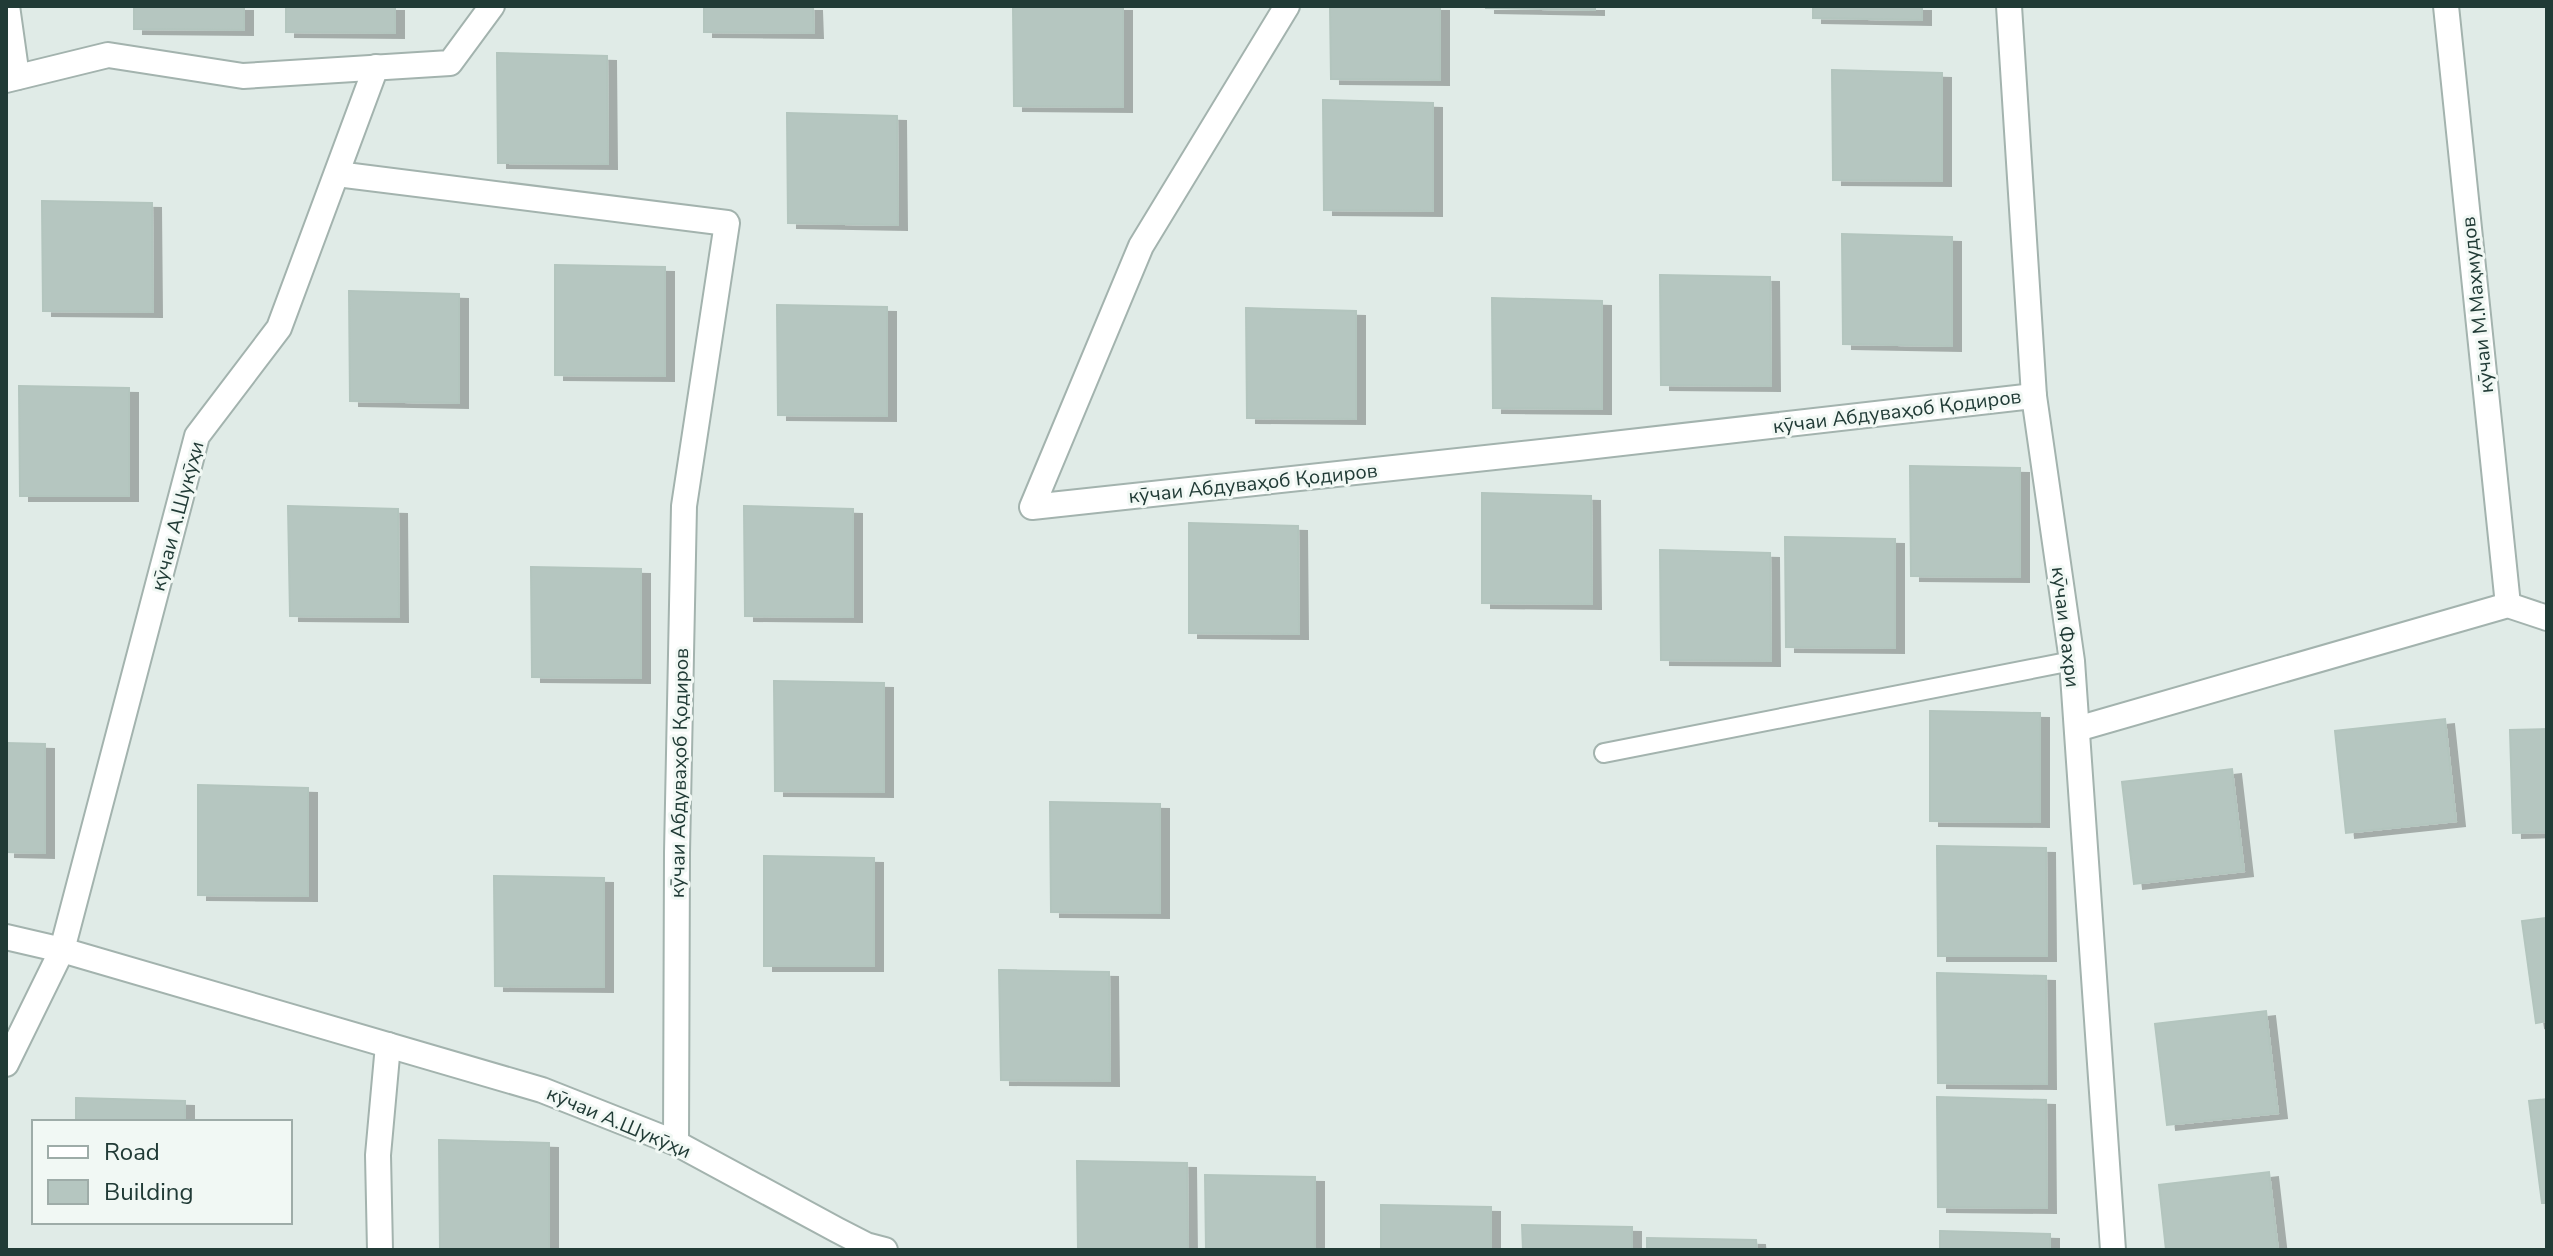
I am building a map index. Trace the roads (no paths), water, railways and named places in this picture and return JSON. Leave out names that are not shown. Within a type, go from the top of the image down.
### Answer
[{"type":"street","points":[[7,6],[12,78],[108,55],[243,76],[450,63],[492,6]]},
{"type":"street","name":"кӯчаи Абдуваҳоб Қодиров","points":[[1287,6],[1141,246],[1032,507],[2034,396]]},
{"type":"street","name":"кӯчаи Фахри","points":[[2009,6],[2034,396],[2072,661],[2113,1250]]},
{"type":"street","name":"кӯчаи М.Маҳмудов","points":[[2446,6],[2508,605]]},
{"type":"street","name":"кӯчаи А.Шукӯҳи","points":[[6,1064],[62,950],[197,436],[279,328],[376,67]]},
{"type":"street","name":"кӯчаи Абдуваҳоб Қодиров","points":[[337,174],[727,223],[684,506],[677,853],[676,1143]]},
{"type":"street","points":[[2077,729],[2508,605],[2547,618]]},
{"type":"street","name":"кӯчаи А.Шукӯҳи","points":[[6,937],[62,950],[542,1090],[676,1143],[838,1240],[885,1250]]},
{"type":"street","points":[[380,1250],[378,1155],[388,1045]]},
{"type":"lane","points":[[1604,753],[2072,661]]}]
